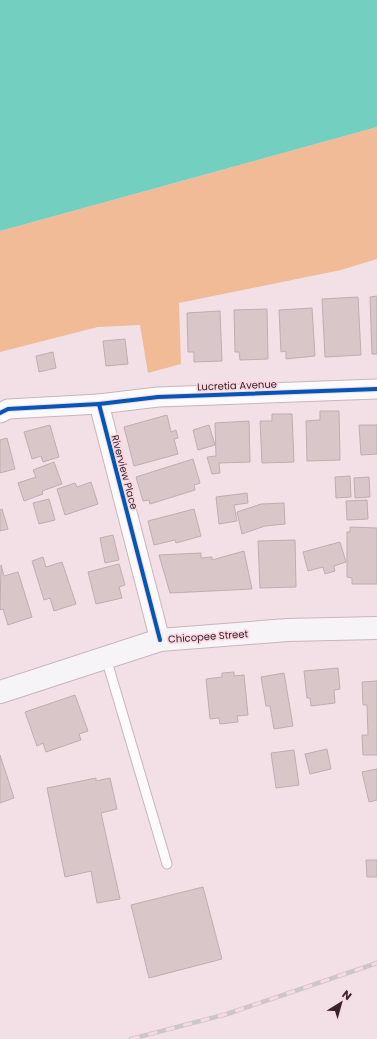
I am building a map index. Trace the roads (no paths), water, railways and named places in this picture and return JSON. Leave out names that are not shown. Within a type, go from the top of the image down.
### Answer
[{"type":"main road","name":"Chicopee Street","points":[[0,692],[160,640],[287,630],[377,628]]},
{"type":"street","name":"Lucretia Avenue","points":[[99,404],[158,397],[377,389]]},
{"type":"street","points":[[0,413],[8,409],[99,404]]},
{"type":"street","name":"Riverview Place","points":[[99,404],[160,640]]},
{"type":"lane","points":[[106,658],[167,864]]},
{"type":"railway","points":[[131,1039],[227,1014],[377,963]]}]
